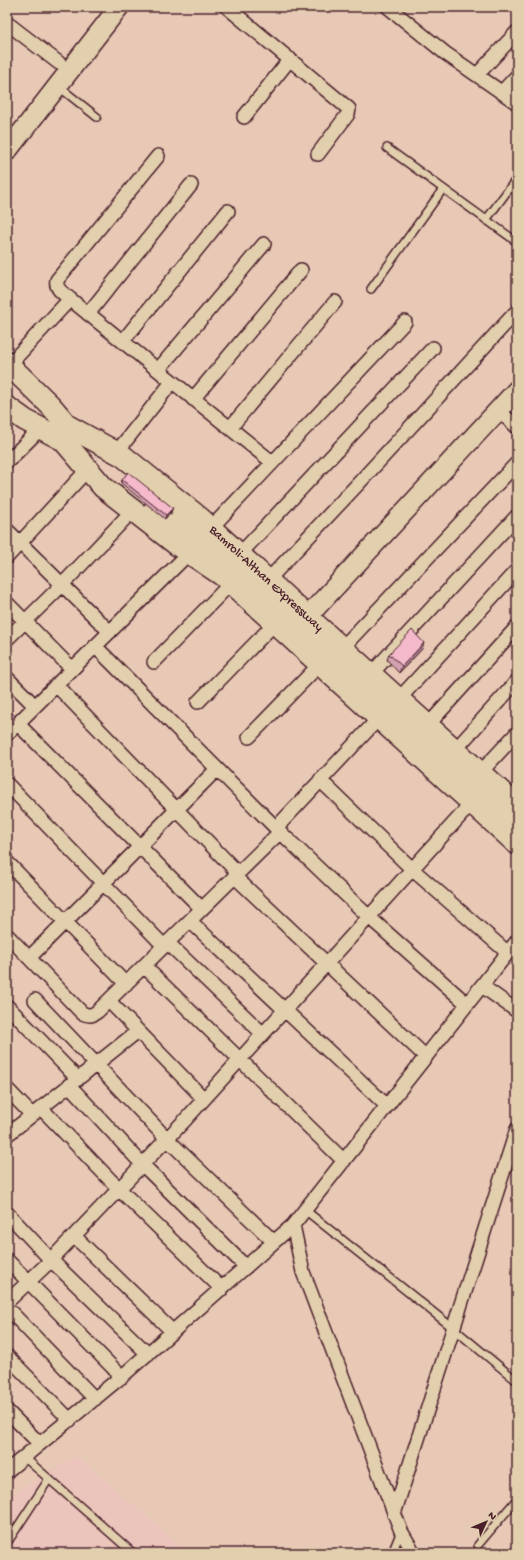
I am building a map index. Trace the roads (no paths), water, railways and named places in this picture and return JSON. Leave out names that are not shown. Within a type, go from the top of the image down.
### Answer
[{"type":"main road","name":"Bamroli-Althan Expressway","points":[[8,378],[29,397],[52,406],[66,433],[116,453],[129,461],[211,528],[234,568],[268,580],[293,625],[342,648],[480,773],[514,797]]},
{"type":"main road","points":[[8,378],[33,424]]},
{"type":"main road","points":[[7,407],[33,424],[66,433],[88,469],[103,487],[189,553],[222,575],[234,568],[293,625],[320,664],[517,844]]},
{"type":"street","points":[[7,129],[102,7]]},
{"type":"street","points":[[7,151],[119,7]]},
{"type":"street","points":[[227,7],[349,109],[348,114],[318,154]]},
{"type":"street","points":[[388,7],[445,53],[517,103]]},
{"type":"street","points":[[7,23],[59,63]]},
{"type":"street","points":[[477,75],[517,32]]},
{"type":"street","points":[[244,117],[290,59]]},
{"type":"street","points":[[502,92],[517,76]]},
{"type":"street","points":[[158,156],[57,280],[58,288],[88,314],[272,462]]},
{"type":"street","points":[[88,314],[191,185]]},
{"type":"street","points":[[123,342],[228,211]]},
{"type":"street","points":[[158,370],[264,244]]},
{"type":"street","points":[[194,399],[301,270]]},
{"type":"street","points":[[8,378],[70,299]]},
{"type":"street","points":[[230,428],[334,302]]},
{"type":"street","points":[[268,580],[517,311]]},
{"type":"street","points":[[211,528],[405,322]]},
{"type":"street","points":[[154,662],[234,568],[433,348]]},
{"type":"street","points":[[116,453],[172,382]]},
{"type":"street","points":[[198,702],[293,625],[517,390]]},
{"type":"street","points":[[498,410],[517,427]]},
{"type":"street","points":[[7,462],[33,424]]},
{"type":"street","points":[[66,433],[79,438],[125,471],[190,522],[234,568]]},
{"type":"street","points":[[342,648],[517,463]]},
{"type":"street","points":[[7,557],[88,469]]},
{"type":"street","points":[[7,639],[62,585],[133,510]]},
{"type":"street","points":[[371,674],[517,516]]},
{"type":"street","points":[[7,530],[110,632]]},
{"type":"street","points":[[7,734],[189,553]]},
{"type":"street","points":[[399,699],[517,570]]},
{"type":"street","points":[[7,603],[72,669]]},
{"type":"street","name":"Bamroli-Althan Expressway","points":[[293,625],[517,829]]},
{"type":"street","points":[[428,725],[517,627]]},
{"type":"street","points":[[95,646],[278,830],[369,917],[467,1004]]},
{"type":"street","points":[[249,737],[320,664]]},
{"type":"street","points":[[7,678],[35,706]]},
{"type":"street","points":[[455,750],[517,681]]},
{"type":"street","points":[[56,685],[177,810],[237,875],[326,964],[426,1057]]},
{"type":"street","points":[[7,935],[82,1013],[87,1016],[93,1015],[237,875],[278,830],[320,780],[379,718]]},
{"type":"street","points":[[18,724],[202,909]]},
{"type":"street","points":[[480,773],[517,733]]},
{"type":"street","points":[[29,958],[217,769]]},
{"type":"street","points":[[320,780],[412,869],[508,953]]},
{"type":"street","points":[[7,784],[103,883],[262,1034]]},
{"type":"street","points":[[7,1302],[51,1260],[167,1139],[472,803]]},
{"type":"street","points":[[7,862],[126,984]]},
{"type":"street","points":[[190,921],[387,1106]]},
{"type":"street","points":[[7,1471],[122,1377],[293,1225],[517,941]]},
{"type":"street","points":[[144,966],[344,1161]]},
{"type":"street","points":[[482,986],[517,1011]]},
{"type":"street","points":[[35,1000],[167,1139],[274,1242]]},
{"type":"street","points":[[108,1001],[204,1099]]},
{"type":"street","points":[[8,1011],[74,1082],[142,1164],[246,1267]]},
{"type":"street","points":[[7,1135],[138,1031]]},
{"type":"street","points":[[7,1089],[37,1111],[222,1289]]},
{"type":"street","points":[[394,1514],[517,1129]]},
{"type":"street","points":[[7,1213],[51,1260],[148,1354]]},
{"type":"street","points":[[293,1225],[303,1272],[401,1532],[414,1553]]},
{"type":"street","points":[[74,1236],[173,1332]]},
{"type":"street","points":[[7,1260],[122,1377]]},
{"type":"street","points":[[7,1308],[95,1399]]},
{"type":"street","points":[[7,1356],[70,1420]]},
{"type":"street","points":[[7,1411],[40,1444]]},
{"type":"lane","points":[[57,86],[97,117]]},
{"type":"lane","points":[[387,148],[517,242]]},
{"type":"lane","points":[[486,220],[517,178]]},
{"type":"lane","points":[[371,289],[443,189]]},
{"type":"lane","points":[[305,1210],[517,1381]]},
{"type":"lane","points":[[24,1457],[133,1553]]},
{"type":"lane","points":[[7,1543],[49,1479]]},
{"type":"lane","points":[[478,1545],[517,1499]]},
{"type":"lane","points":[[392,1553],[401,1532]]}]
